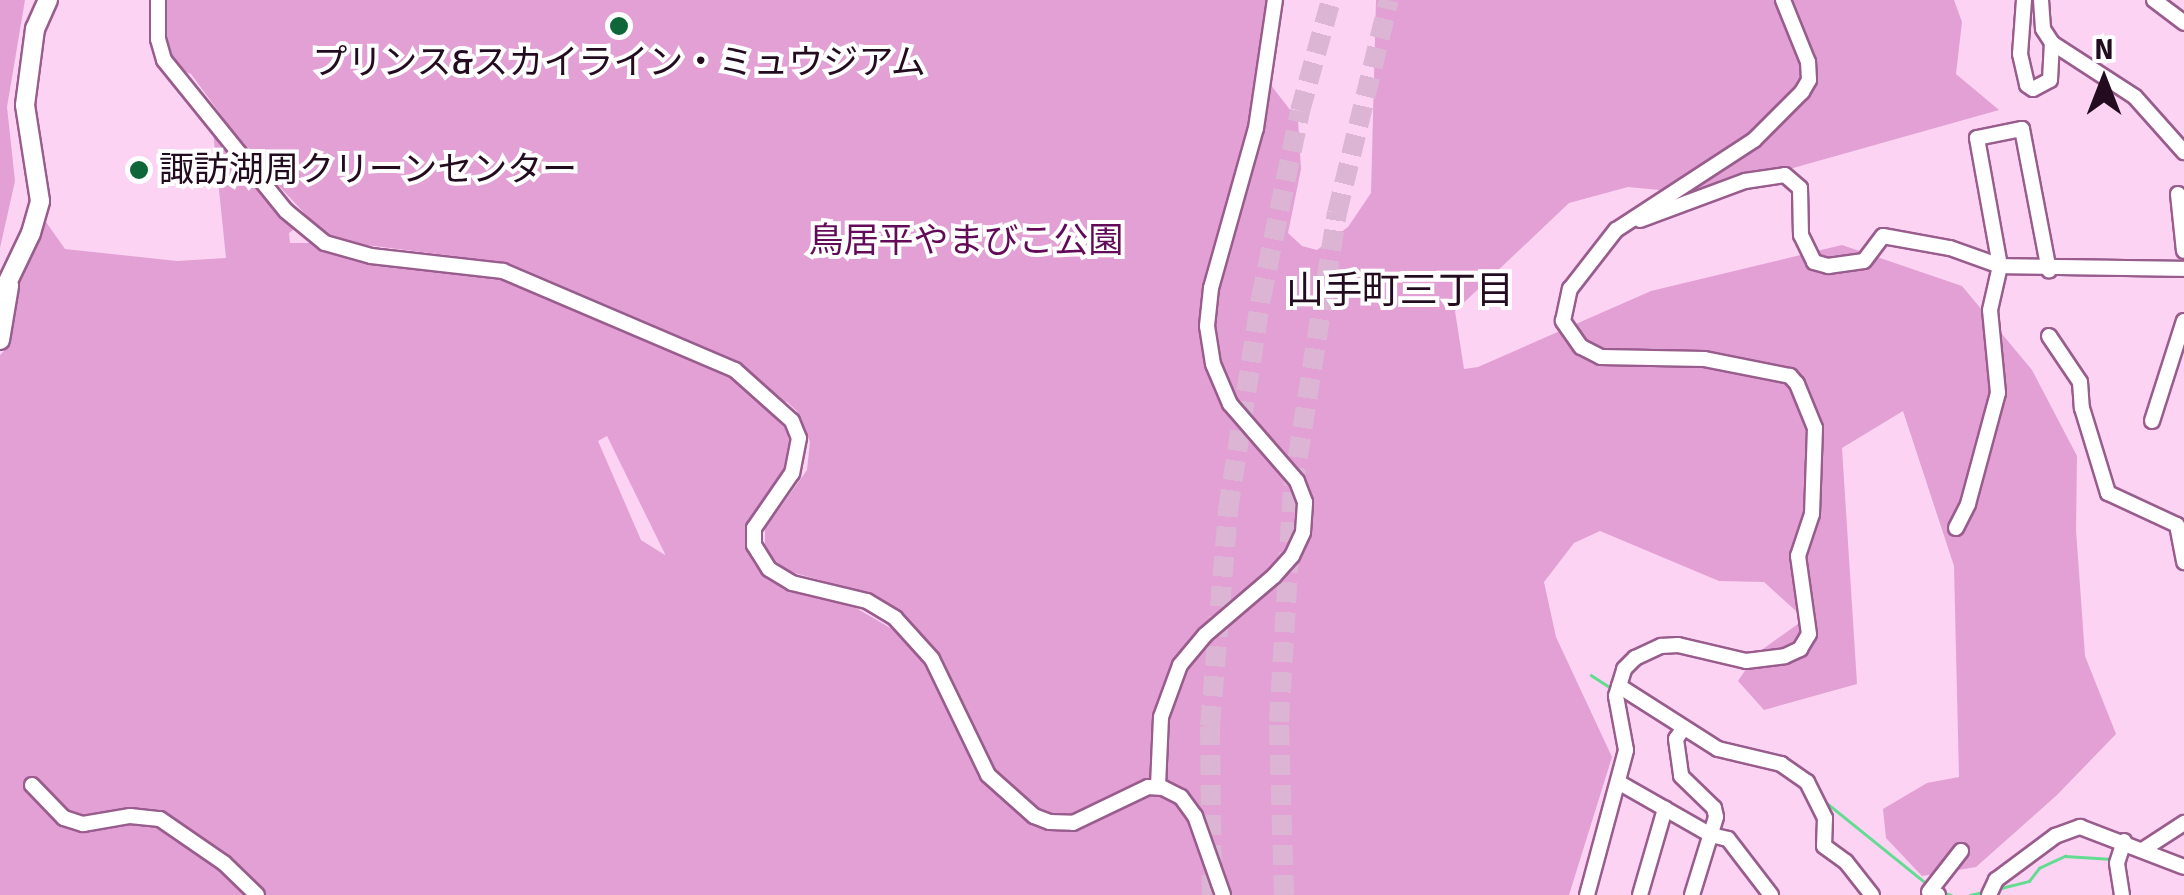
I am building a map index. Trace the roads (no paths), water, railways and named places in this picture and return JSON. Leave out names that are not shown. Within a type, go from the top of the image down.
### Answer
[{"type":"main road","points":[[0,298],[31,233],[40,201],[26,105],[35,30],[48,0]]},
{"type":"main road","points":[[0,340],[10,275]]},
{"type":"street","points":[[158,0],[158,39],[164,60],[286,211],[308,231],[347,251],[503,271],[735,370],[792,422],[799,438],[799,457],[754,528],[758,556],[768,569],[792,583],[867,601],[895,618],[932,659],[988,775],[1011,800],[1050,822],[1072,822],[1138,790],[1158,786],[1176,793],[1192,810],[1223,895]]},
{"type":"street","points":[[1158,786],[1161,717],[1180,665],[1205,635],[1274,576],[1292,556],[1303,532],[1305,502],[1296,480],[1230,404],[1213,364],[1207,326],[1211,288],[1256,128],[1275,0]]},
{"type":"street","points":[[1592,893],[1626,750],[1616,696],[1624,669],[1635,658],[1661,646],[1678,645],[1746,661],[1800,649],[1810,622],[1798,556],[1811,522],[1815,428],[1808,403],[1790,376],[1704,359],[1600,357],[1569,336],[1563,321],[1570,289],[1616,230],[1754,140],[1802,92],[1809,80],[1808,62],[1783,0]]},
{"type":"street","points":[[2024,0],[2020,54],[2027,85],[2033,89],[2050,80],[2052,42]]},
{"type":"street","points":[[2040,0],[2043,28],[2052,42],[2135,97],[2184,152]]},
{"type":"street","points":[[2154,0],[2184,23]]},
{"type":"street","points":[[1956,528],[1968,504],[1998,393],[1990,310],[2000,266],[1977,138],[2022,128],[2049,270]]},
{"type":"street","points":[[1616,230],[1744,181],[1786,175],[1800,188],[1801,236],[1814,262],[1828,266],[1864,261],[1884,236],[1950,248],[2000,266],[2049,270],[2184,269]]},
{"type":"street","points":[[2178,194],[2184,252]]},
{"type":"street","points":[[2152,422],[2184,321]]},
{"type":"street","points":[[2049,336],[2080,382],[2082,408],[2108,493],[2176,525],[2184,562]]},
{"type":"street","points":[[1620,686],[1718,750],[1781,764],[1807,782],[1825,818],[1824,846],[1846,862],[1872,895]]},
{"type":"street","points":[[1683,729],[1676,739],[1681,776],[1714,808],[1711,835],[1692,895]]},
{"type":"street","points":[[1618,782],[1711,835],[1728,839],[1771,895]]},
{"type":"street","points":[[32,785],[64,818],[83,824],[130,816],[160,819],[224,863],[256,895]]},
{"type":"street","points":[[1640,895],[1665,809]]},
{"type":"street","points":[[2144,849],[2184,823]]},
{"type":"street","points":[[1990,895],[1996,880],[2066,831],[2092,828],[2184,868]]},
{"type":"street","points":[[2122,895],[2117,863],[2124,841]]},
{"type":"street","points":[[1938,895],[1929,892],[1961,851]]},
{"type":"waterway","points":[[1591,675],[1611,688]]},
{"type":"waterway","points":[[1823,800],[1926,883]]},
{"type":"waterway","points":[[2001,888],[2029,881],[2039,868],[2065,856],[2112,859]]},
{"type":"waterway","points":[[1941,892],[1951,895]]},
{"type":"waterway","points":[[1970,895],[1983,892]]},
{"type":"tunnel","points":[[1212,895],[1210,726],[1228,510],[1261,298],[1300,111],[1331,0]]},
{"type":"tunnel","points":[[1284,895],[1279,722],[1293,487],[1337,213],[1389,0]]},
{"type":"place","name":"プリンス&スカイライン・ミュウジアム","points":[[619,26]]},
{"type":"place","name":"諏訪湖周クリーンセンター","points":[[139,170]]},
{"type":"district","name":"山手町三丁目","points":[[1400,291]]},
{"type":"park label","name":"鳥居平やまびこ公園","points":[[966,241]]}]
